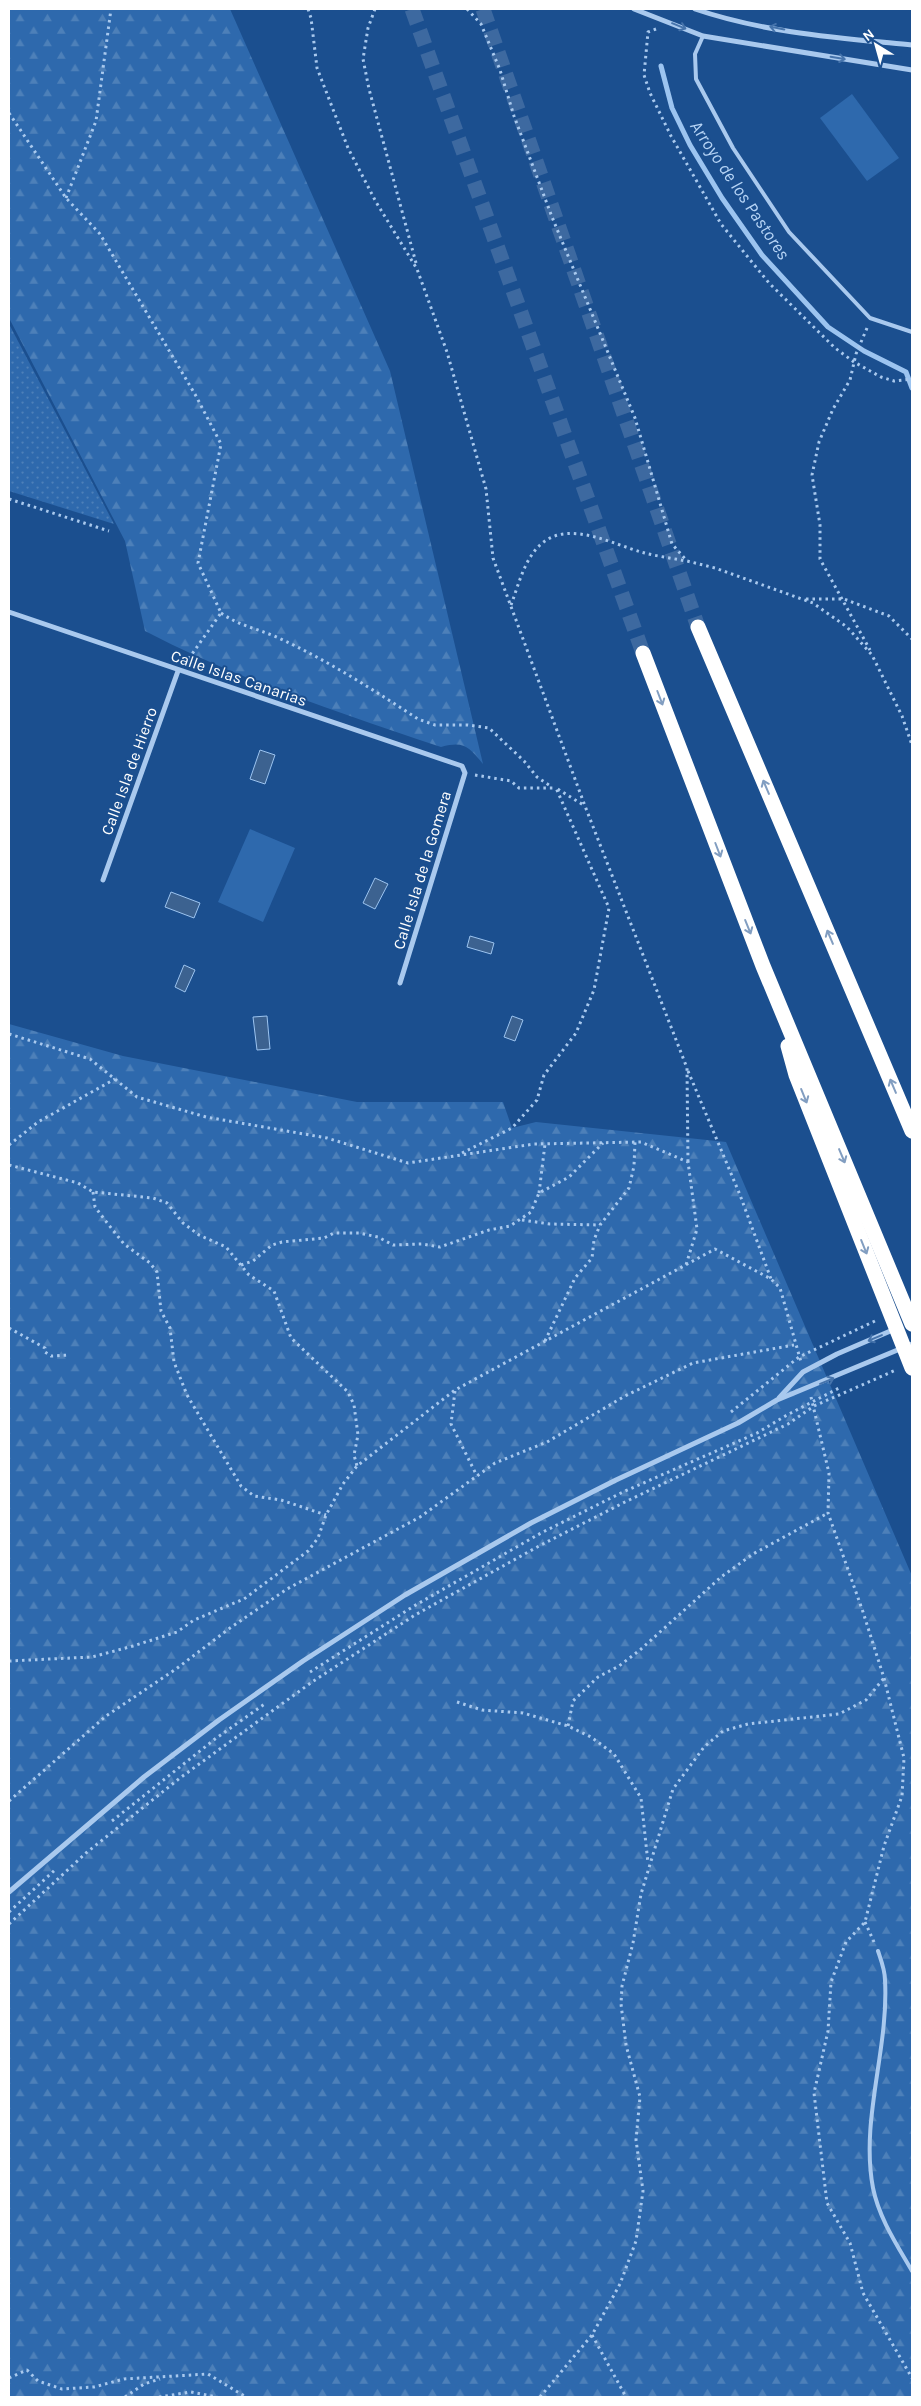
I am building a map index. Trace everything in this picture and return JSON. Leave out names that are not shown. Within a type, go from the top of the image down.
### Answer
[{"type":"highway","points":[[698,628],[912,1131]]},
{"type":"highway","points":[[643,653],[763,966],[912,1323]]},
{"type":"highway","points":[[763,966],[796,1075],[908,1367]]},
{"type":"street","points":[[634,9],[703,36],[912,70]]},
{"type":"street","points":[[695,9],[718,16],[805,34],[912,45]]},
{"type":"street","name":"Calle Islas Canarias","points":[[9,612],[462,766]]},
{"type":"street","name":"Calle Isla de Hierro","points":[[104,880],[178,671]]},
{"type":"street","name":"Calle Isla de la Gomera","points":[[400,983],[465,773],[462,766]]},
{"type":"street","points":[[777,1400],[803,1372],[837,1354],[912,1323]]},
{"type":"street","points":[[9,1892],[144,1777],[219,1720],[302,1661],[404,1595],[531,1523],[616,1480],[738,1423],[777,1400],[912,1344]]},
{"type":"lane","points":[[703,36],[696,54],[696,79],[733,148],[790,232],[870,318],[912,332]]},
{"type":"lane","points":[[878,1951],[885,1978],[885,2030],[874,2093],[870,2156],[873,2189],[888,2229],[912,2270]]},
{"type":"path","points":[[66,198],[96,121],[111,9]]},
{"type":"path","points":[[306,9],[311,18],[317,68],[348,148],[376,202],[417,269]]},
{"type":"path","points":[[375,9],[368,28],[364,59],[369,89],[417,269],[447,352],[486,489],[493,558],[585,806],[687,1068],[740,1195],[771,1279]]},
{"type":"path","points":[[467,9],[481,24],[500,70],[514,116],[552,217],[635,418],[672,544],[686,561]]},
{"type":"path","points":[[670,22],[648,32],[644,76],[671,136],[721,224],[752,264],[817,330],[854,362],[881,377],[894,381],[912,379]]},
{"type":"path","points":[[9,113],[66,198],[100,234],[196,396],[221,444],[198,563],[221,613],[234,622],[273,635],[319,659],[418,718],[436,725],[468,725],[489,728],[537,776],[552,787]]},
{"type":"path","points":[[9,118],[15,120]]},
{"type":"path","points":[[862,340],[856,354],[850,380],[833,409],[819,442],[812,475],[820,525],[820,559],[844,599],[872,654],[902,716],[912,745]]},
{"type":"path","points":[[9,499],[109,531]]},
{"type":"path","points":[[511,605],[528,560],[545,541],[565,535],[588,536],[643,552],[714,568],[813,603],[847,627],[872,654]]},
{"type":"path","points":[[801,599],[844,599],[889,616],[912,639]]},
{"type":"path","points":[[178,671],[196,650],[221,613]]},
{"type":"path","points":[[465,773],[511,781],[519,788],[556,788],[585,806]]},
{"type":"path","points":[[458,1155],[512,1128],[537,1100],[544,1076],[576,1033],[594,990],[609,908],[556,788]]},
{"type":"path","points":[[9,1034],[90,1060],[137,1096],[206,1117],[327,1138],[408,1162],[545,1144],[641,1142],[688,1162]]},
{"type":"path","points":[[686,1265],[697,1229],[688,1162],[687,1068]]},
{"type":"path","points":[[9,1145],[38,1122],[115,1079]]},
{"type":"path","points":[[545,1342],[575,1278],[592,1258],[594,1240],[600,1225],[628,1188],[634,1166],[635,1142]]},
{"type":"path","points":[[539,1194],[569,1177],[603,1143]]},
{"type":"path","points":[[241,1265],[253,1261],[272,1245],[282,1242],[324,1238],[334,1233],[359,1233],[378,1237],[393,1245],[422,1244],[440,1247],[489,1230],[510,1226],[522,1220],[531,1212],[539,1194],[545,1144]]},
{"type":"path","points":[[9,1165],[78,1184],[93,1192],[153,1198],[167,1203],[183,1223],[199,1235],[226,1247],[250,1276],[274,1290],[291,1338],[348,1392],[354,1405],[358,1435],[354,1455],[357,1466]]},
{"type":"path","points":[[93,1192],[95,1207],[108,1224],[124,1244],[150,1263],[157,1272],[161,1311],[170,1328],[174,1362],[187,1395],[241,1486],[254,1496],[297,1504],[326,1515]]},
{"type":"path","points":[[522,1220],[550,1224],[600,1225]]},
{"type":"path","points":[[9,1661],[92,1656],[133,1646],[177,1632],[194,1620],[244,1600],[308,1551],[318,1538],[326,1515],[342,1484],[357,1466],[455,1390],[715,1249],[771,1279],[780,1288],[794,1346],[799,1357],[885,1317]]},
{"type":"path","points":[[9,1328],[45,1348],[45,1352],[52,1356],[69,1354]]},
{"type":"path","points":[[9,1801],[106,1716],[176,1669],[230,1628],[287,1589],[420,1517],[495,1463],[546,1442],[625,1396],[694,1363],[794,1346]]},
{"type":"path","points":[[9,1924],[86,1854],[180,1778],[312,1682],[414,1615],[539,1546],[625,1502],[788,1424],[814,1406],[908,1367]]},
{"type":"path","points":[[303,1677],[414,1606],[541,1534],[623,1492],[757,1433],[787,1414],[843,1387]]},
{"type":"path","points":[[455,1390],[451,1424],[477,1476]]},
{"type":"path","points":[[816,1419],[828,1473],[828,1513],[884,1678],[904,1758],[902,1796],[884,1846],[865,1922],[846,1942],[831,1982],[828,2031],[814,2093],[827,2203],[850,2244],[863,2293],[912,2378]]},
{"type":"path","points":[[568,1726],[573,1700],[598,1677],[619,1666],[640,1650],[692,1600],[739,1563],[798,1527],[809,1524],[828,1513]]},
{"type":"path","points":[[540,2397],[592,2335],[620,2284],[636,2241],[643,2190],[636,2140],[640,2097],[626,2045],[621,2004],[622,1986],[649,1866],[673,1790],[704,1747],[723,1731],[748,1724],[839,1714],[866,1700],[884,1678]]},
{"type":"path","points":[[111,1822],[215,1739],[271,1699]]},
{"type":"path","points":[[457,1702],[482,1710],[523,1714],[568,1726],[591,1737],[614,1754],[641,1798],[649,1866]]},
{"type":"path","points":[[9,1912],[63,1862]]},
{"type":"path","points":[[865,1922],[878,1951]]},
{"type":"path","points":[[592,2335],[626,2397]]},
{"type":"path","points":[[9,2378],[27,2370],[38,2381],[62,2389],[94,2387],[124,2379],[208,2374],[246,2397]]},
{"type":"path","points":[[125,2397],[144,2384],[164,2377]]},
{"type":"path","points":[[159,2397],[191,2392],[217,2397]]},
{"type":"green space","points":[[9,9],[230,9],[390,371],[483,764],[465,746],[449,745],[441,747],[291,695],[217,665],[145,631],[125,541],[9,318]]},
{"type":"green space","points":[[852,94],[899,158],[867,181],[820,118]]},
{"type":"green space","points":[[9,324],[114,524],[9,491]]},
{"type":"green space","points":[[250,829],[295,848],[263,922],[218,902]]},
{"type":"green space","points":[[9,1024],[123,1056],[357,1102],[503,1102],[512,1128],[536,1122],[726,1142],[912,1576],[912,2397],[9,2397]]},
{"type":"shaded area","points":[[260,750],[275,755],[265,784],[250,779]]},
{"type":"shaded area","points":[[375,878],[388,884],[375,909],[363,903]]},
{"type":"shaded area","points":[[171,892],[200,903],[194,918],[165,907]]},
{"type":"shaded area","points":[[470,936],[494,943],[491,954],[467,947]]},
{"type":"shaded area","points":[[184,965],[195,970],[185,992],[175,987]]},
{"type":"shaded area","points":[[267,1016],[270,1049],[257,1050],[253,1017]]},
{"type":"shaded area","points":[[512,1016],[523,1020],[515,1041],[504,1037]]},
{"type":"waterway","name":"Arroyo de los Pastores","points":[[661,66],[672,108],[690,145],[722,198],[762,255],[828,327],[864,351],[906,372],[912,388]]},
{"type":"tunnel","points":[[412,9],[643,653]]},
{"type":"tunnel","points":[[483,9],[698,627]]}]
